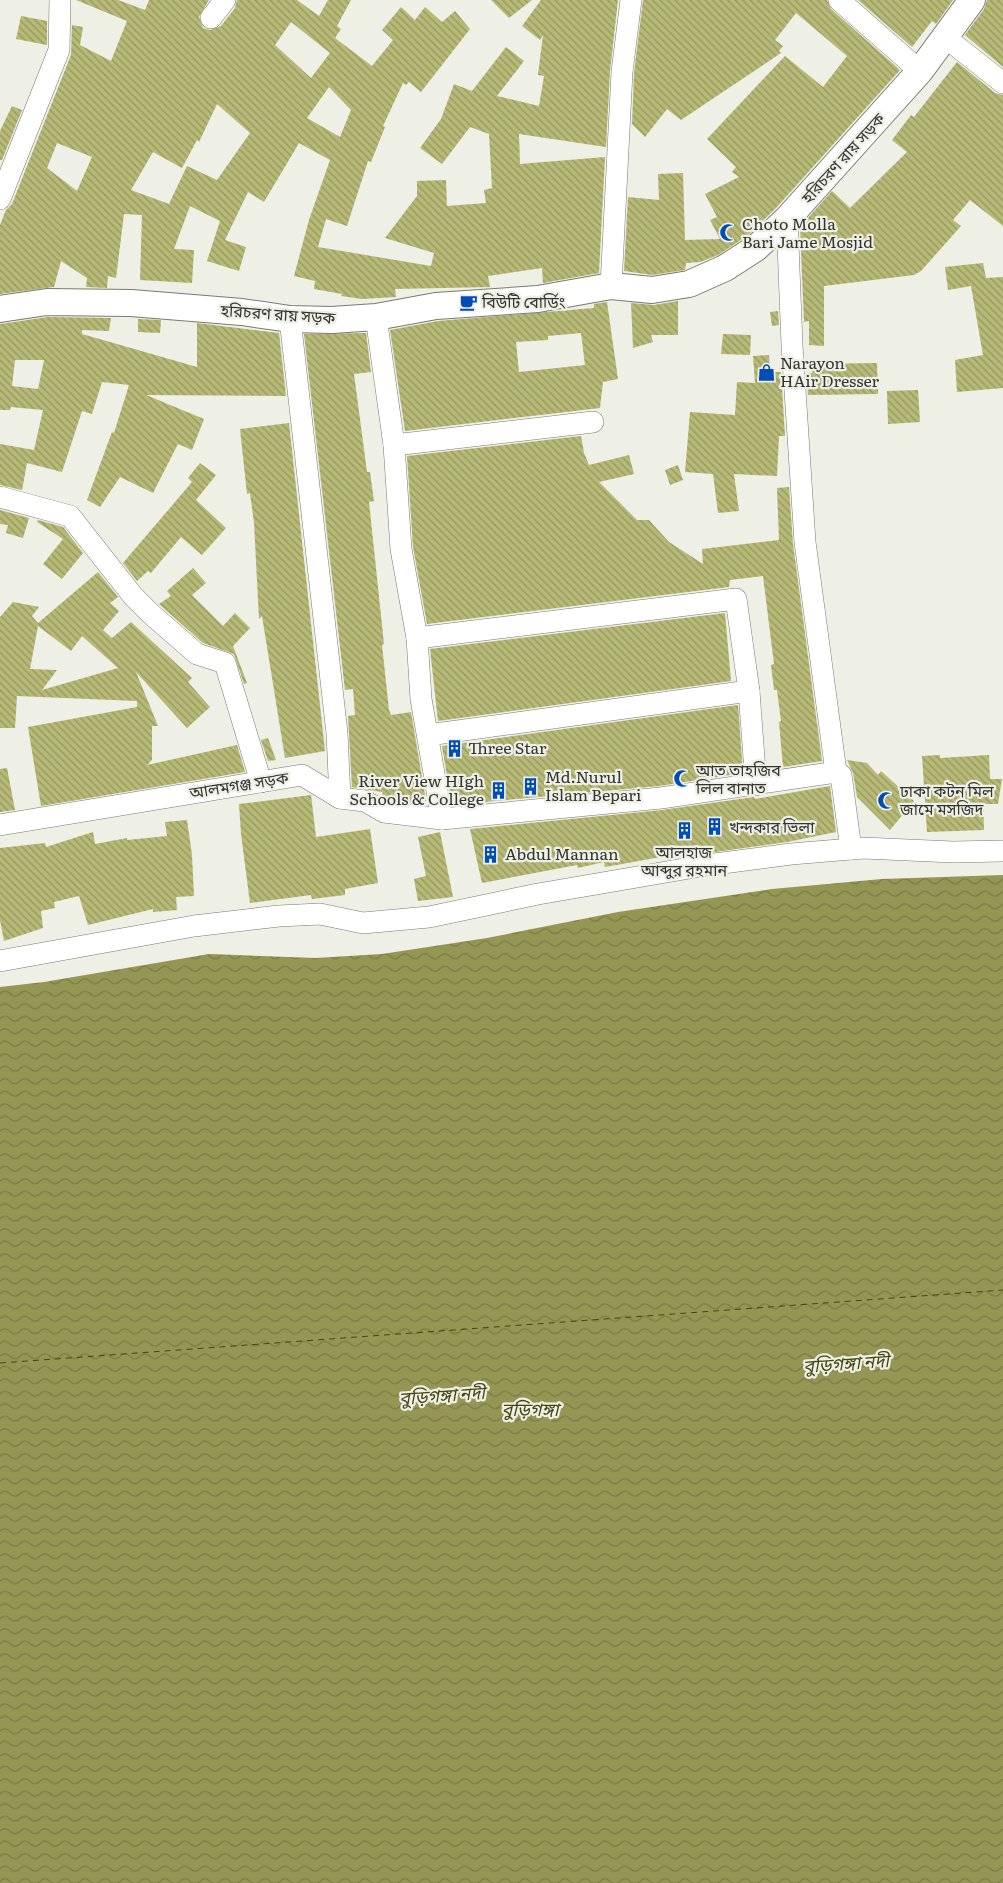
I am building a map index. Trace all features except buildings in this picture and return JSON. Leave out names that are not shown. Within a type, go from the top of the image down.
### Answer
[{"type":"main road","name":"হরিচরণ রায় সড়ক","points":[[0,309],[47,302],[131,303],[242,312],[290,319],[332,320],[376,317],[436,306],[538,299],[611,286],[652,290],[689,284],[725,268],[756,248],[787,219],[920,71],[972,0]]},
{"type":"street","points":[[0,199],[59,50],[60,0]]},
{"type":"street","points":[[211,18],[225,0]]},
{"type":"street","points":[[611,286],[622,72],[631,0]]},
{"type":"street","points":[[839,0],[920,71]]},
{"type":"street","points":[[945,37],[1003,83]]},
{"type":"street","points":[[787,219],[792,345],[805,542],[836,772],[841,775],[851,850]]},
{"type":"street","points":[[376,317],[394,445],[400,549],[417,638],[421,699],[442,819]]},
{"type":"street","points":[[290,319],[338,733],[340,798]]},
{"type":"street","points":[[394,445],[593,422]]},
{"type":"street","points":[[0,497],[70,516],[133,596],[151,614],[197,654],[225,663],[261,782]]},
{"type":"street","points":[[417,638],[736,599],[749,691],[756,785]]},
{"type":"street","points":[[428,735],[749,691]]},
{"type":"street","name":"আলমগঞ্জ সড়ক","points":[[0,825],[302,775],[340,798],[365,802],[384,812],[442,819],[661,798],[836,772]]},
{"type":"street","points":[[0,961],[194,926],[279,916],[320,914],[363,923],[429,917],[538,894],[646,878],[707,865],[851,850],[1003,851]]},
{"type":"water","name":"বুড়িগঙ্গা","points":[[1003,875],[1003,1883],[0,1883],[0,987],[44,982],[209,954],[316,958],[382,954],[487,938],[618,912],[772,889],[882,879]]},
{"type":"ferry route","points":[[0,1363],[1003,1290]]},
{"type":"place","name":"Choto Molla Bari Jame Mosjid","points":[[728,233]]},
{"type":"place","name":"বিউটি বোর্ডিং","points":[[468,302]]},
{"type":"place","name":"Narayon HAir Dresser","points":[[766,372]]},
{"type":"place","name":"Three Star","points":[[454,748]]},
{"type":"place","name":"আত তাহজিব লিল বানাত","points":[[682,779]]},
{"type":"place","name":"Md.Nurul Islam Bepari","points":[[531,786]]},
{"type":"place","name":"River View HIgh Schools & College","points":[[498,790]]},
{"type":"place","name":"ঢাকা কটন মিল জামে মসজিদ","points":[[886,800]]},
{"type":"place","name":"খন্দকার ভিলা","points":[[715,827]]},
{"type":"place","name":"আলহাজ আব্দুর রহমান","points":[[684,831]]},
{"type":"place","name":"Abdul Mannan","points":[[491,854]]},
{"type":"water label","name":"বুড়িগঙ্গা নদী","points":[[846,1364]]},
{"type":"water label","name":"বুড়িগঙ্গা নদী","points":[[442,1396]]}]
